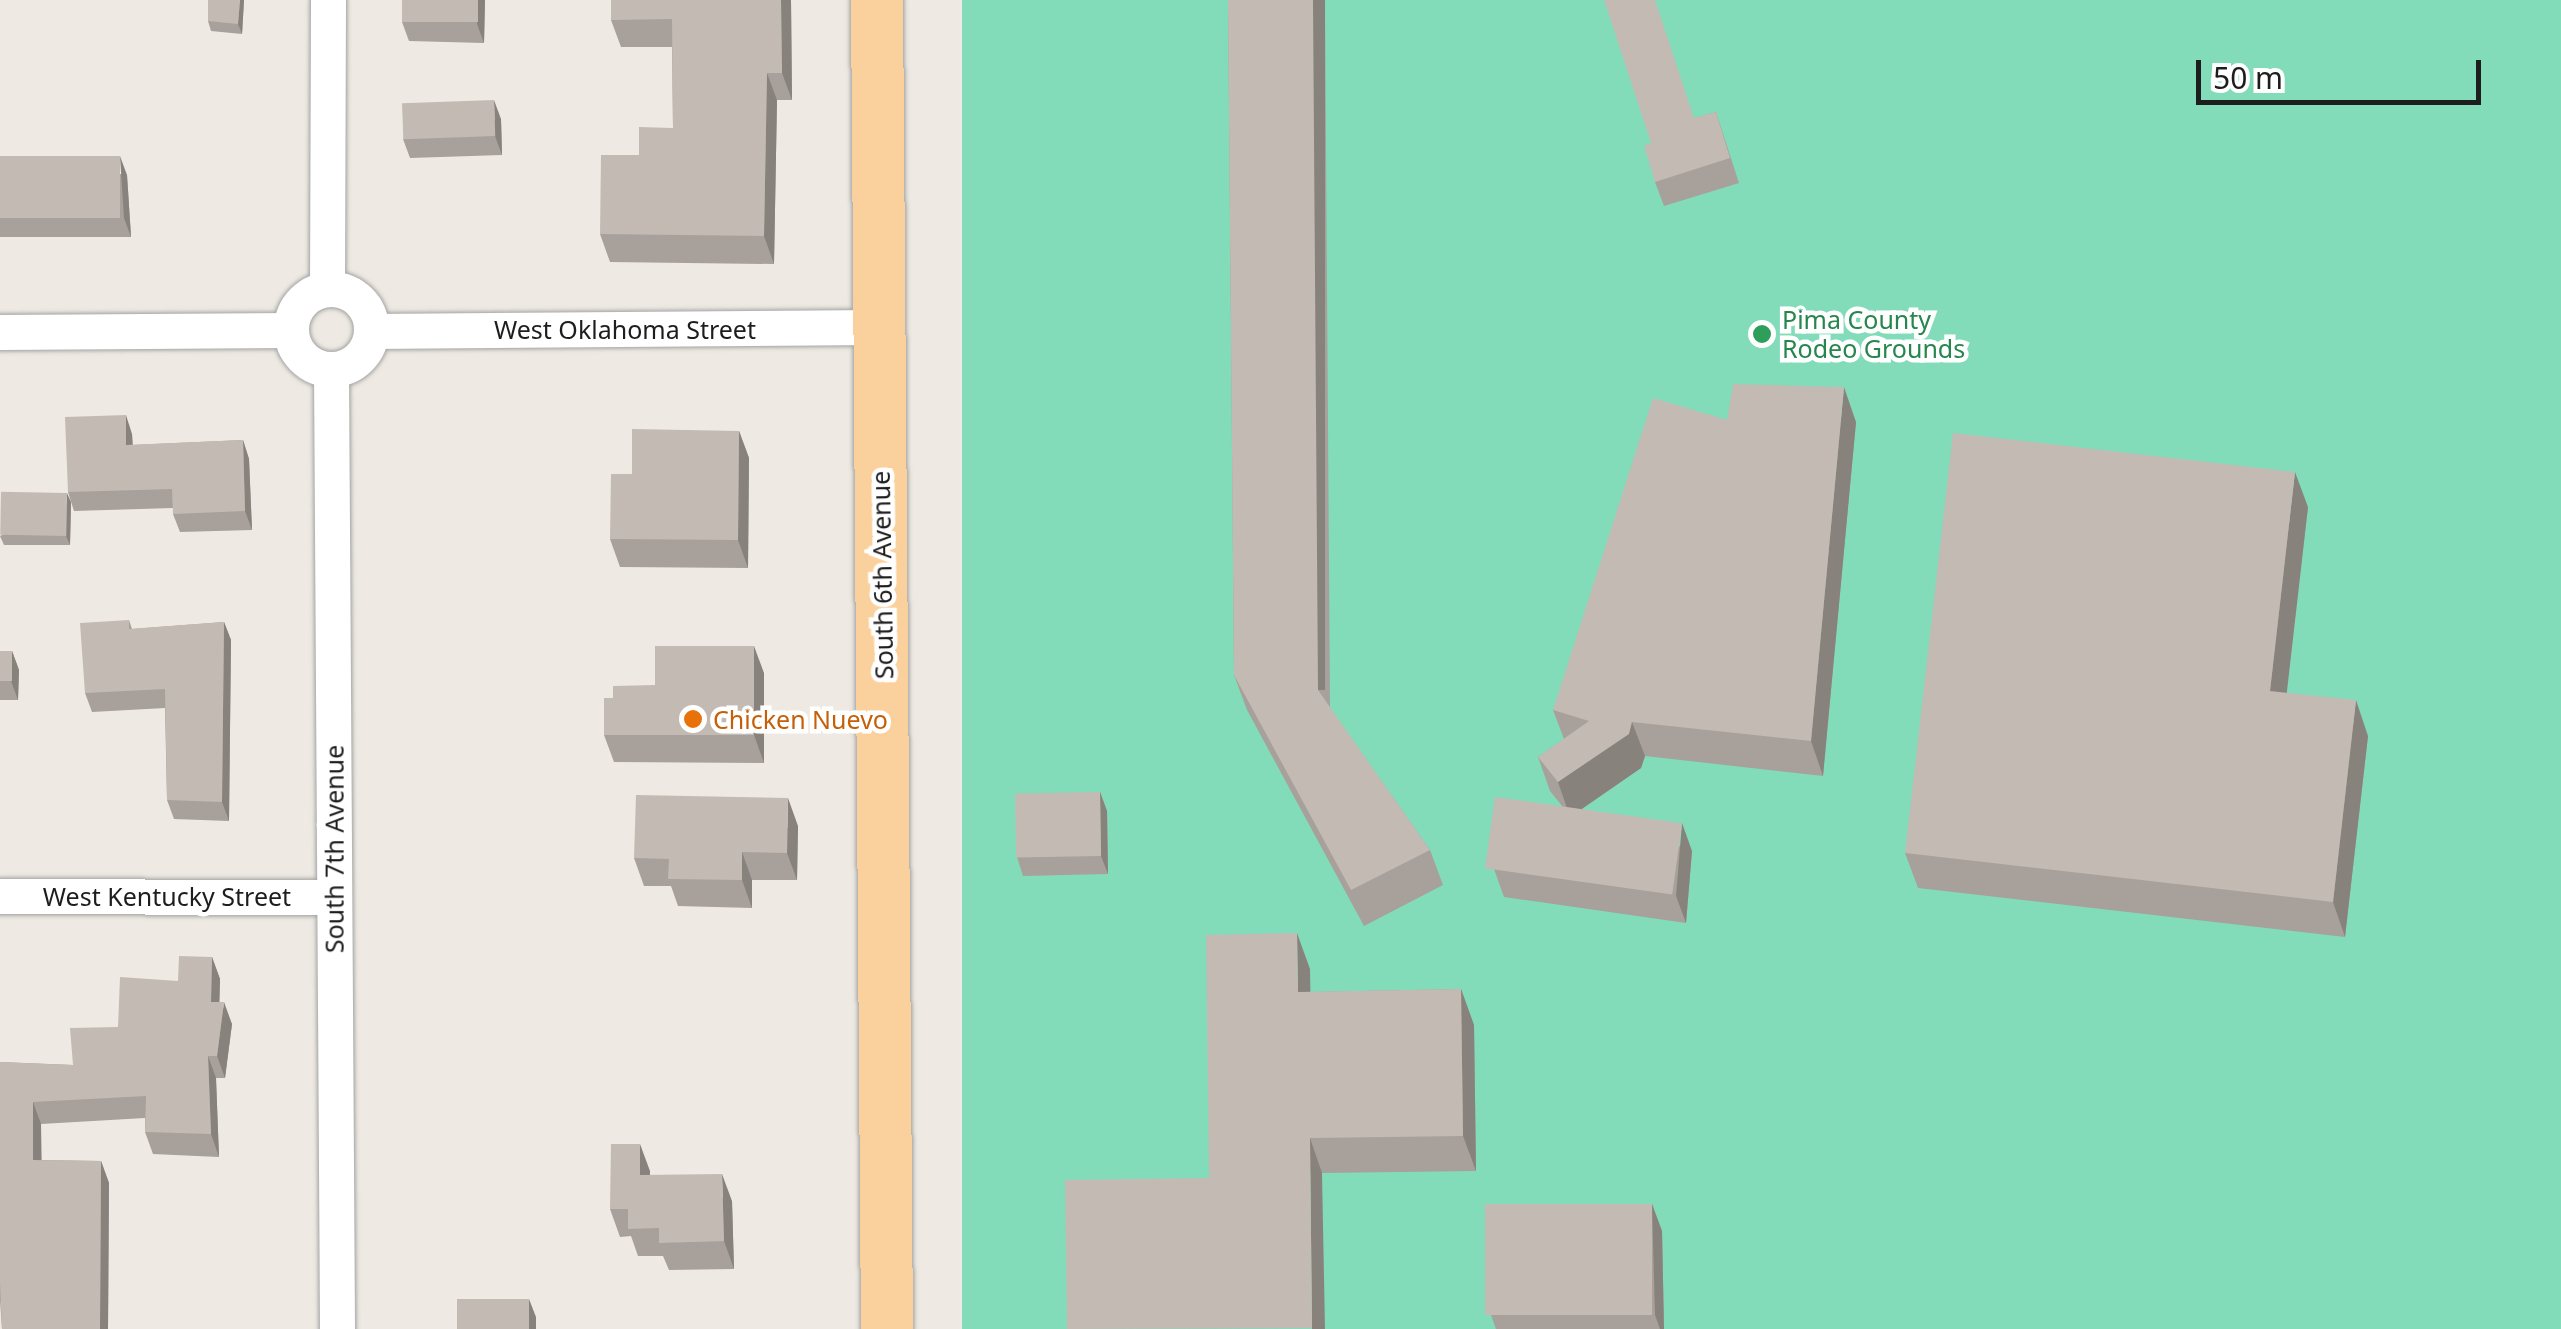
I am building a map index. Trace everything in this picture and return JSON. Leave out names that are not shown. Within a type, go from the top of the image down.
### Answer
[{"type":"main road","name":"South 6th Avenue","points":[[877,0],[887,1329]]},
{"type":"street","points":[[327,289],[328,0]]},
{"type":"street","points":[[327,289],[359,300],[372,330],[360,358],[331,370],[308,362],[290,330],[297,307],[327,289]]},
{"type":"street","name":"West Oklahoma Street","points":[[372,330],[879,327]]},
{"type":"street","points":[[0,332],[290,330]]},
{"type":"street","name":"South 7th Avenue","points":[[331,370],[337,1329]]},
{"type":"street","name":"West Kentucky Street","points":[[0,896],[334,896]]},
{"type":"green space","name":"Pima County Rodeo Grounds","points":[[962,0],[2561,0],[2561,1329],[962,1329]]},
{"type":"building","points":[[208,0],[240,0],[238,24],[208,21]]},
{"type":"building","points":[[402,0],[478,0],[478,22],[402,22]]},
{"type":"building","points":[[611,0],[781,0],[782,73],[767,73],[764,236],[600,234],[601,155],[639,155],[639,127],[673,128],[672,19],[611,20]]},
{"type":"building","points":[[1228,0],[1313,0],[1318,690],[1430,850],[1351,890],[1234,675]]},
{"type":"building","points":[[1604,0],[1655,0],[1694,118],[1716,112],[1730,158],[1655,182],[1644,146],[1651,143]]},
{"type":"building","points":[[494,100],[495,136],[403,139],[402,103]]},
{"type":"building","points":[[0,156],[120,156],[120,218],[0,218]]},
{"type":"building","points":[[1733,384],[1844,387],[1811,741],[1632,722],[1629,734],[1558,782],[1538,757],[1589,721],[1553,710],[1653,398],[1727,420]]},
{"type":"building","points":[[126,415],[126,445],[243,440],[245,511],[173,514],[172,489],[68,492],[65,417]]},
{"type":"building","points":[[632,429],[739,431],[738,540],[610,539],[611,474],[632,474]]},
{"type":"building","points":[[1953,433],[2295,472],[2270,691],[2356,700],[2333,902],[1905,853]]},
{"type":"building","points":[[1,492],[67,493],[66,536],[0,535]]},
{"type":"building","points":[[129,620],[129,629],[224,622],[222,802],[167,800],[165,689],[85,693],[80,623]]},
{"type":"building","points":[[655,646],[754,646],[754,735],[604,735],[604,698],[613,698],[613,686],[655,685]]},
{"type":"building","points":[[0,651],[12,651],[12,681],[0,681]]},
{"type":"building","points":[[1100,792],[1101,856],[1016,857],[1015,793]]},
{"type":"building","points":[[636,795],[788,798],[787,853],[742,852],[742,880],[668,879],[669,859],[634,858]]},
{"type":"building","points":[[1495,797],[1682,823],[1672,895],[1485,868]]},
{"type":"building","points":[[1297,933],[1298,992],[1461,989],[1463,1136],[1310,1138],[1312,1328],[1067,1329],[1065,1180],[1209,1178],[1206,935]]},
{"type":"building","points":[[179,956],[212,957],[211,1002],[224,1002],[217,1056],[208,1056],[211,1134],[145,1132],[146,1096],[33,1102],[33,1160],[101,1161],[100,1329],[2,1329],[0,1062],[73,1065],[70,1028],[118,1027],[120,977],[178,981]]},
{"type":"building","points":[[611,1144],[640,1144],[640,1175],[722,1174],[724,1241],[659,1243],[659,1228],[628,1229],[628,1209],[610,1209]]},
{"type":"building","points":[[1485,1204],[1652,1204],[1652,1315],[1485,1315]]},
{"type":"building","points":[[457,1299],[529,1299],[529,1329],[457,1329]]},
{"type":"place","name":"Pima County Rodeo Grounds","points":[[1762,334]]},
{"type":"place","name":"Chicken Nuevo","points":[[693,719]]}]
